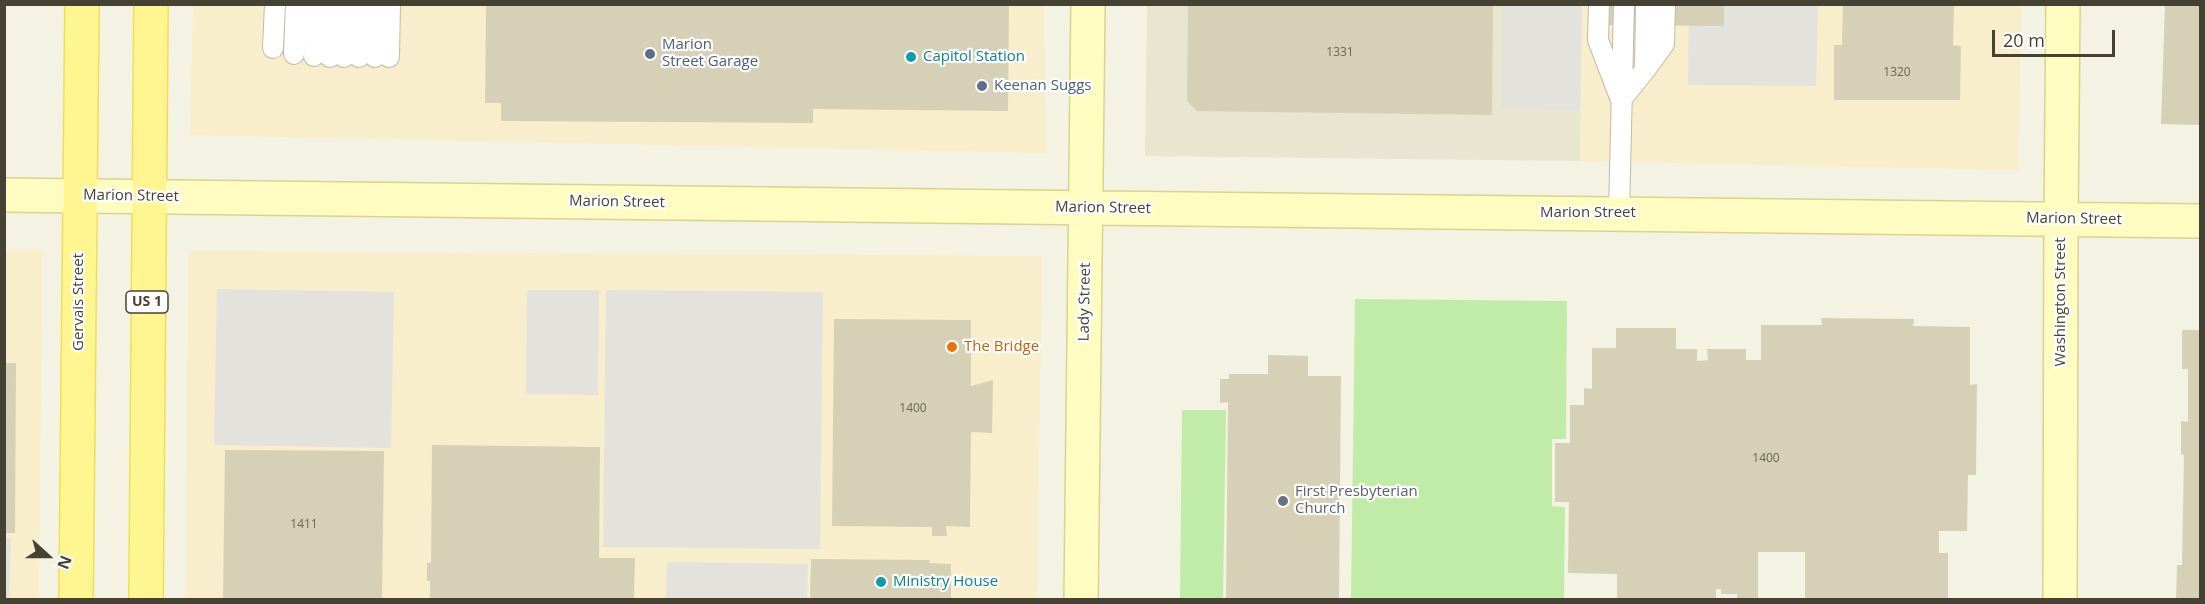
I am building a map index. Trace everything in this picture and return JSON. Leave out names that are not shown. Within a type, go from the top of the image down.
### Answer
[{"type":"main road","name":"Gervais Street","points":[[76,600],[81,4]]},
{"type":"main road","name":"US 1","points":[[146,600],[151,4]]},
{"type":"street","name":"Lady Street","points":[[1081,600],[1088,4]]},
{"type":"street","name":"Washington Street","points":[[2060,600],[2063,4]]},
{"type":"street","name":"Marion Street","points":[[4,195],[2200,221]]},
{"type":"lane","points":[[273,48],[275,4]]},
{"type":"lane","points":[[294,54],[296,4]]},
{"type":"lane","points":[[316,4],[352,57]]},
{"type":"lane","points":[[331,4],[352,57]]},
{"type":"lane","points":[[345,4],[352,57]]},
{"type":"lane","points":[[352,57],[360,4]]},
{"type":"lane","points":[[352,57],[376,4]]},
{"type":"lane","points":[[352,57],[390,4]]},
{"type":"lane","points":[[1599,4],[1598,40],[1622,100]]},
{"type":"lane","points":[[1619,213],[1624,4]]},
{"type":"lane","points":[[1645,69],[1646,4]]},
{"type":"lane","points":[[1622,100],[1664,44],[1665,4]]},
{"type":"shaded area","points":[[193,5],[1044,5],[1046,153],[190,135]]},
{"type":"shaded area","points":[[1147,5],[1582,5],[1580,161],[1145,156]]},
{"type":"shaded area","points":[[1503,5],[1582,5],[1580,110],[1501,108]]},
{"type":"shaded area","points":[[1582,5],[2021,5],[2018,170],[1580,161]]},
{"type":"shaded area","points":[[1689,5],[1818,5],[1816,86],[1688,85]]},
{"type":"shaded area","points":[[5,250],[42,250],[39,599],[5,600]]},
{"type":"shaded area","points":[[188,251],[1042,256],[1037,599],[186,600]]},
{"type":"shaded area","points":[[217,289],[394,292],[391,448],[214,445]]},
{"type":"shaded area","points":[[527,290],[599,290],[598,395],[526,394]]},
{"type":"shaded area","points":[[606,290],[823,292],[820,549],[603,547]]},
{"type":"shaded area","points":[[5,538],[11,538],[9,599],[5,599]]},
{"type":"shaded area","points":[[667,562],[808,564],[807,599],[666,599]]},
{"type":"green space","points":[[1355,299],[1567,301],[1566,439],[1552,439],[1552,506],[1565,507],[1564,599],[1351,599]]},
{"type":"green space","points":[[1182,410],[1226,410],[1223,599],[1180,599]]},
{"type":"building","name":"Marion Street Garage","points":[[486,4],[1009,4],[1008,111],[813,109],[813,123],[501,121],[501,103],[485,103]]},
{"type":"building","points":[[1188,4],[1493,4],[1492,115],[1197,111],[1187,101]]},
{"type":"building","points":[[1608,4],[1724,4],[1724,26],[1608,25]]},
{"type":"building","points":[[1843,4],[1954,4],[1953,45],[1961,46],[1960,100],[1834,100],[1834,45],[1842,45]]},
{"type":"building","points":[[2165,4],[2200,4],[2200,125],[2161,124]]},
{"type":"building","points":[[1821,318],[1914,319],[1913,326],[1970,327],[1970,385],[1977,384],[1976,475],[1968,475],[1967,531],[1939,531],[1939,553],[1948,553],[1948,600],[1805,600],[1805,552],[1758,552],[1758,600],[1737,600],[1737,594],[1721,594],[1721,589],[1716,589],[1716,598],[1617,598],[1617,574],[1568,573],[1569,502],[1555,502],[1555,443],[1570,443],[1570,405],[1584,405],[1584,388],[1592,389],[1592,348],[1616,348],[1616,328],[1676,328],[1676,349],[1697,349],[1697,361],[1708,360],[1707,349],[1746,349],[1746,360],[1761,360],[1761,325],[1822,325]]},
{"type":"building","points":[[834,319],[971,320],[971,386],[993,380],[992,433],[971,432],[970,527],[946,526],[947,536],[932,536],[932,527],[832,526]]},
{"type":"building","points":[[2182,330],[2200,330],[2200,600],[2176,600],[2177,565],[2182,565],[2184,455],[2181,454],[2181,421],[2188,422],[2188,369],[2182,369]]},
{"type":"building","name":"First Presbyterian Church","points":[[1268,355],[1308,356],[1308,376],[1341,376],[1339,600],[1226,600],[1228,402],[1220,403],[1220,379],[1229,379],[1229,374],[1268,374]]},
{"type":"building","points":[[4,363],[16,363],[15,533],[4,533]]},
{"type":"building","points":[[432,445],[600,447],[599,558],[635,558],[634,600],[430,600],[427,563],[431,563]]},
{"type":"building","points":[[225,450],[384,451],[382,600],[223,600]]},
{"type":"building","name":"Ministry House","points":[[811,559],[930,560],[929,563],[951,564],[951,600],[810,600]]},
{"type":"place","name":"Marion Street Garage","points":[[650,54]]},
{"type":"place","name":"Capitol Station","points":[[911,57]]},
{"type":"place","name":"Keenan Suggs","points":[[982,86]]},
{"type":"place","name":"The Bridge","points":[[952,347]]},
{"type":"place","name":"First Presbyterian Church","points":[[1283,501]]},
{"type":"place","name":"Ministry House","points":[[881,582]]}]
